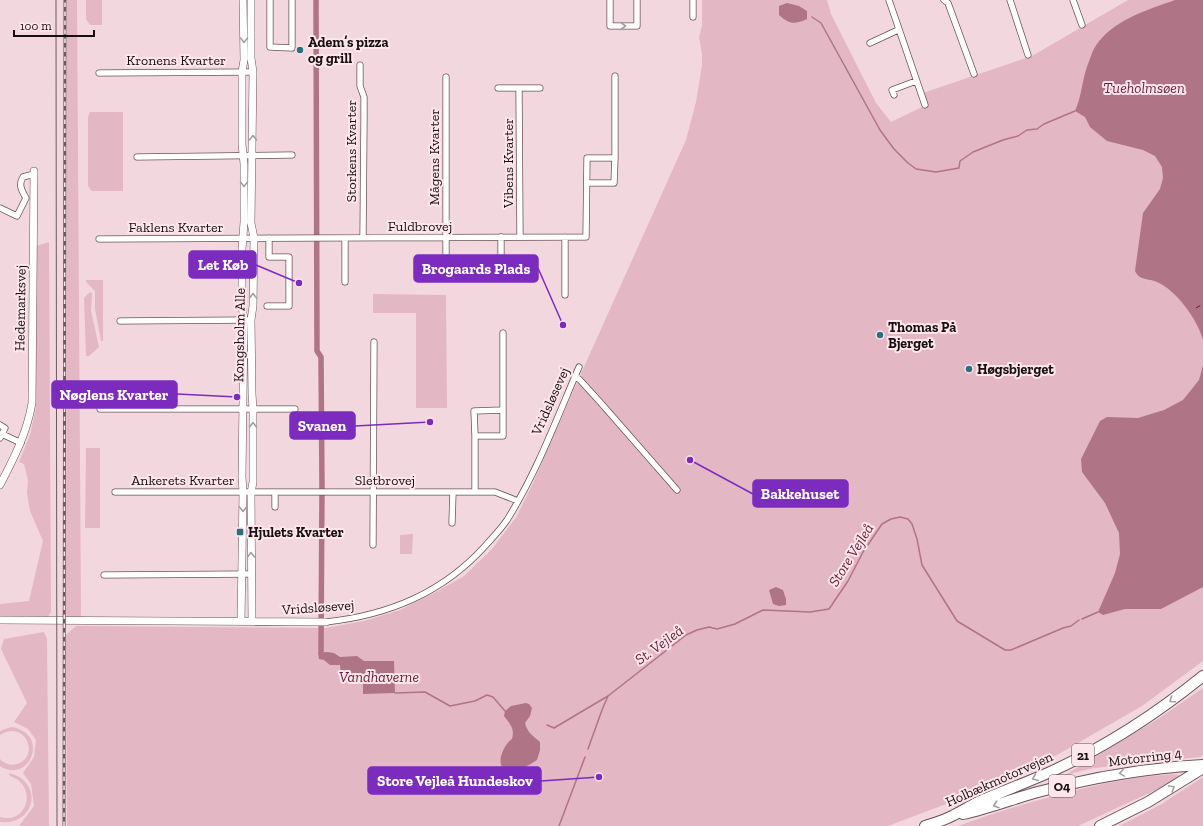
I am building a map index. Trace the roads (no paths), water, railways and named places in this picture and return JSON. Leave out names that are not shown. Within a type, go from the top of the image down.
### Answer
[{"type":"highway","name":"Holbækmotorvejen","points":[[925,826],[953,816],[976,803],[1049,772],[1100,746],[1184,692],[1203,676]]},
{"type":"highway","name":"Motorring 4","points":[[953,816],[977,811],[1033,793],[1076,782],[1174,766],[1203,765]]},
{"type":"highway","points":[[1100,826],[1148,802],[1203,768]]},
{"type":"street","name":"Kongsholm Alle","points":[[242,622],[247,492],[253,482],[253,409],[248,320],[242,306],[242,239],[244,222],[242,72],[244,60],[243,0]]},
{"type":"street","name":"Kongsholm Alle","points":[[251,0],[251,58],[253,72],[251,223],[254,238],[254,306],[248,320],[242,409],[242,477],[247,492],[252,622]]},
{"type":"street","points":[[270,0],[270,47],[292,48],[292,1]]},
{"type":"street","points":[[610,0],[610,26],[637,26],[637,0]]},
{"type":"street","points":[[693,0],[693,17]]},
{"type":"street","points":[[889,0],[898,30],[925,105]]},
{"type":"street","points":[[944,0],[948,3],[974,74]]},
{"type":"street","points":[[1010,0],[1028,55]]},
{"type":"street","points":[[1073,0],[1082,25]]},
{"type":"street","points":[[870,43],[898,30]]},
{"type":"street","name":"Storkens Kvarter","points":[[360,65],[360,86],[364,97],[363,238]]},
{"type":"street","name":"Kronens Kvarter","points":[[99,73],[253,72]]},
{"type":"street","points":[[615,76],[615,158],[614,183],[587,183],[587,158],[615,158]]},
{"type":"street","name":"Mågens Kvarter","points":[[446,77],[446,275]]},
{"type":"street","points":[[894,95],[892,90],[916,81]]},
{"type":"street","points":[[498,88],[540,88]]},
{"type":"street","name":"Vibens Kvarter","points":[[519,88],[520,237]]},
{"type":"street","points":[[137,157],[292,155]]},
{"type":"street","points":[[0,208],[17,216],[26,198],[21,189],[21,181],[23,177],[34,172]]},
{"type":"street","name":"Hedemarksvej","points":[[0,485],[21,443],[26,430],[32,403],[34,172]]},
{"type":"street","name":"Fuldbrovej","points":[[254,238],[586,237],[587,183]]},
{"type":"street","points":[[501,237],[501,272]]},
{"type":"street","points":[[565,237],[565,296]]},
{"type":"street","name":"Faklens Kvarter","points":[[99,239],[254,238]]},
{"type":"street","points":[[267,306],[289,306],[289,258],[269,257],[269,238]]},
{"type":"street","points":[[345,238],[345,282]]},
{"type":"street","points":[[120,321],[248,320]]},
{"type":"street","points":[[475,436],[503,436],[503,333]]},
{"type":"street","points":[[373,545],[374,342]]},
{"type":"street","name":"Vridsløsevej","points":[[0,620],[312,623],[358,618],[408,602],[428,592],[456,573],[475,557],[500,529],[518,501],[535,468],[579,367]]},
{"type":"street","points":[[575,376],[678,490]]},
{"type":"street","points":[[100,409],[295,409]]},
{"type":"street","points":[[475,492],[474,411],[503,410]]},
{"type":"street","points":[[0,425],[5,428],[1,436],[21,443]]},
{"type":"street","name":"Ankerets Kvarter","points":[[115,492],[247,492]]},
{"type":"street","name":"Sletbrovej","points":[[247,492],[495,492],[518,501]]},
{"type":"street","points":[[452,523],[453,492]]},
{"type":"street","points":[[275,493],[275,507]]},
{"type":"street","points":[[104,575],[251,574]]},
{"type":"water","name":"Tueholmsøen","points":[[1175,0],[1203,0],[1203,340],[1191,315],[1179,299],[1164,286],[1157,282],[1142,278],[1135,271],[1143,213],[1160,189],[1163,178],[1162,167],[1155,156],[1143,150],[1107,141],[1090,127],[1085,117],[1075,111],[1091,56],[1095,47],[1102,38],[1120,23],[1131,17]]},
{"type":"water","points":[[787,3],[799,6],[807,11],[807,19],[792,23],[779,15],[779,6]]},
{"type":"water","points":[[1203,365],[1203,587],[1161,609],[1125,609],[1103,615],[1098,612],[1115,573],[1120,554],[1119,533],[1105,503],[1082,472],[1081,459],[1100,421],[1107,417],[1138,418],[1164,410],[1183,400],[1199,380]]},
{"type":"water","points":[[776,587],[783,590],[786,605],[779,606],[773,604],[769,590]]},
{"type":"water","name":"Vandhaverne","points":[[318,653],[334,653],[340,657],[357,656],[364,661],[394,661],[395,693],[363,694],[363,675],[341,676],[340,665],[330,665],[324,660],[319,659]]},
{"type":"water","points":[[526,703],[532,708],[530,716],[525,723],[527,729],[540,742],[540,750],[537,760],[518,770],[505,770],[502,766],[501,757],[505,746],[512,739],[513,732],[504,716],[505,711],[511,706]]},
{"type":"waterway","points":[[316,0],[317,351],[321,357],[321,652]]},
{"type":"waterway","points":[[812,17],[821,23],[880,130],[894,149],[916,169],[936,172],[959,168],[960,161],[973,152],[1003,140],[1018,136],[1027,130],[1037,129],[1044,124],[1075,111]]},
{"type":"waterway","name":"Store Vejleå","points":[[588,749],[608,696],[686,635],[709,627],[717,629],[735,624],[763,610],[810,612],[829,609],[848,581],[863,552],[882,524],[891,519],[900,517],[908,519],[912,524],[917,539],[922,565],[957,621],[1005,650],[1011,650],[1071,626],[1079,620]]},
{"type":"waterway","name":"Store Vejleå","points":[[1082,619],[1098,612]]},
{"type":"waterway","points":[[395,693],[425,692],[450,706],[475,701],[487,695],[493,697],[506,712]]},
{"type":"waterway","points":[[547,725],[554,728],[608,696]]},
{"type":"waterway","name":"Store Vejleå","points":[[559,826],[585,757]]},
{"type":"tram line","points":[[56,0],[57,826]]},
{"type":"railway","points":[[64,826],[65,0]]},
{"type":"place","name":"Adem’s pizza og grill","points":[[300,50]]},
{"type":"place","name":"Let Køb","points":[[299,283]]},
{"type":"place","name":"Brogaards Plads","points":[[563,325]]},
{"type":"place","name":"Thomas På Bjerget","points":[[880,335]]},
{"type":"place","name":"Høgsbjerget","points":[[969,369]]},
{"type":"place","name":"Nøglens Kvarter","points":[[237,397]]},
{"type":"place","name":"Svanen","points":[[430,422]]},
{"type":"place","name":"Bakkehuset","points":[[690,460]]},
{"type":"place","name":"Hjulets Kvarter","points":[[240,532]]},
{"type":"place","name":"Store Vejleå Hundeskov","points":[[599,777]]},
{"type":"water label","name":"St. Vejleå","points":[[659,645]]}]
